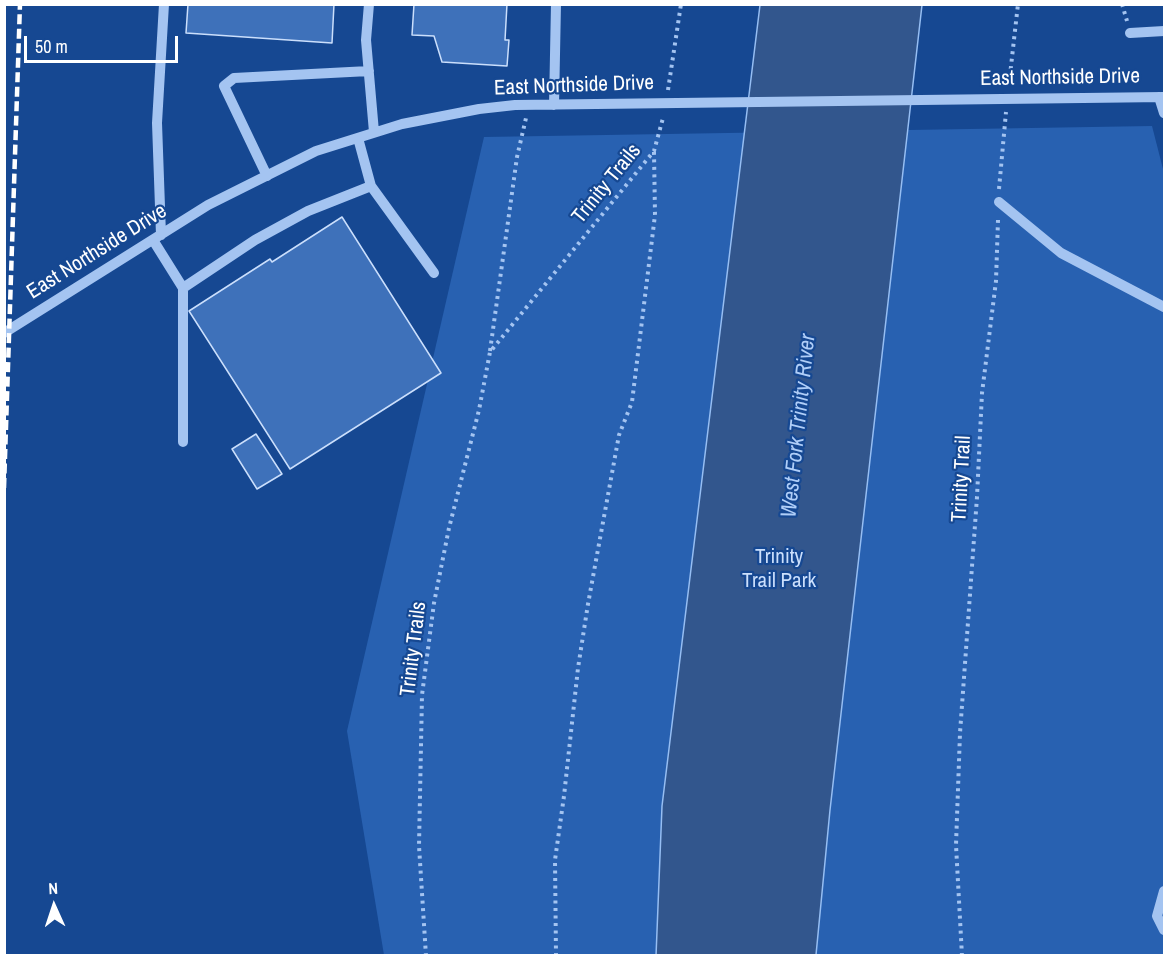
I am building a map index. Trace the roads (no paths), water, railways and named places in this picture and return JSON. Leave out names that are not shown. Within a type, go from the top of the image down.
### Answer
[{"type":"street","points":[[164,4],[157,123],[157,237],[183,288],[183,442]]},
{"type":"street","points":[[369,4],[366,40],[374,132]]},
{"type":"street","points":[[554,105],[556,4]]},
{"type":"street","points":[[1130,33],[1164,32]]},
{"type":"street","points":[[267,176],[224,86],[234,78],[369,71]]},
{"type":"street","points":[[1162,97],[1164,113]]},
{"type":"street","name":"East Northside Drive","points":[[4,333],[208,205],[316,151],[402,124],[479,109],[529,105],[1162,97]]},
{"type":"street","points":[[358,138],[371,186],[434,273]]},
{"type":"street","points":[[183,288],[255,240],[308,211],[371,186]]},
{"type":"street","points":[[999,202],[1061,253],[1164,307]]},
{"type":"street","points":[[1164,891],[1157,916],[1164,930]]},
{"type":"water","name":"West Fork Trinity River","points":[[760,5],[922,5],[830,810],[816,955],[656,956],[662,806]]},
{"type":"railway","points":[[4,488],[20,4]]},
{"type":"park label","name":"Trinity Trail Park","points":[[779,569]]}]
